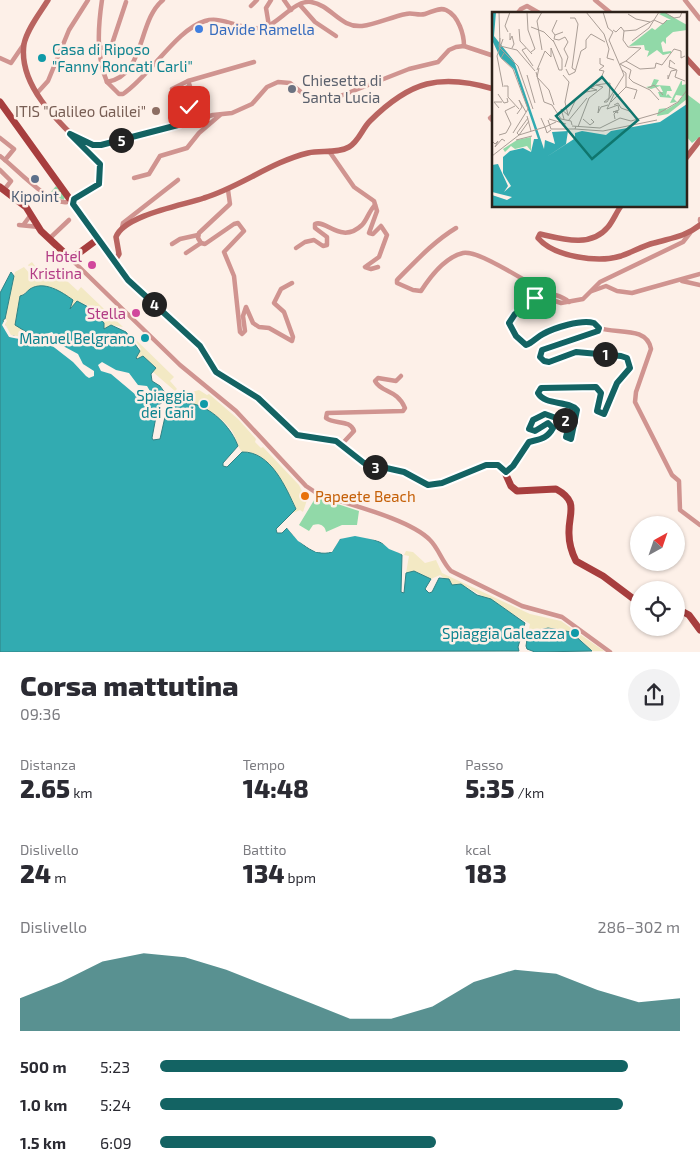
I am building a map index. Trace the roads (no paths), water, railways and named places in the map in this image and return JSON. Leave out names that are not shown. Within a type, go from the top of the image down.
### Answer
[{"type":"main road","points":[[47,0],[25,43],[24,67],[55,120],[100,164],[99,184],[71,201]]},
{"type":"main road","points":[[688,60],[700,73]]},
{"type":"main road","points":[[114,262],[119,254],[116,237],[122,228],[158,209],[228,190],[291,158],[309,153],[347,148],[354,144],[368,124],[381,111],[403,94],[425,83],[447,81],[492,90]]},
{"type":"main road","points":[[0,102],[114,262],[138,290],[200,346],[216,372],[258,398],[297,435],[326,438],[342,444],[364,463],[404,472],[428,485],[442,483],[486,465],[498,465],[506,472],[511,486],[517,491],[556,488],[570,499],[572,513],[568,532],[576,561],[603,576],[630,596]]},
{"type":"main road","points":[[688,155],[700,140]]},
{"type":"main road","points":[[2,189],[26,207],[30,216],[49,239],[70,259],[98,239]]},
{"type":"main road","points":[[620,208],[608,227],[590,239],[570,241],[540,234],[538,238],[547,245],[562,252],[587,259],[599,259],[622,256],[642,246],[690,233],[700,225]]},
{"type":"main road","points":[[685,613],[689,615],[700,630]]},
{"type":"street","points":[[38,92],[48,82],[66,37],[88,0]]},
{"type":"street","points":[[102,0],[98,32],[102,71],[119,94],[124,94],[144,78],[178,39],[205,21],[214,20],[251,29],[269,26],[307,2],[316,4],[352,26],[406,14],[421,14],[445,10],[452,14],[462,30],[464,46]]},
{"type":"street","points":[[108,81],[117,78],[137,58],[142,34],[152,12],[163,0]]},
{"type":"street","points":[[251,6],[256,0]]},
{"type":"street","points":[[269,26],[266,8],[271,0]]},
{"type":"street","points":[[284,0],[292,10]]},
{"type":"street","points":[[595,0],[610,12]]},
{"type":"street","points":[[685,0],[700,19]]},
{"type":"street","points":[[100,48],[111,47],[126,2]]},
{"type":"street","points":[[300,5],[315,22],[336,36]]},
{"type":"street","points":[[519,12],[521,8],[527,6],[538,12]]},
{"type":"street","points":[[0,58],[11,63],[25,43]]},
{"type":"street","points":[[70,134],[93,145],[101,145],[221,114],[232,113],[255,103],[266,89],[275,83],[287,82],[307,98],[325,102],[409,69],[438,62],[451,49],[464,46],[492,55]]},
{"type":"street","points":[[172,88],[188,81],[254,62]]},
{"type":"street","points":[[178,125],[173,94],[190,86],[188,81]]},
{"type":"street","points":[[176,112],[205,102]]},
{"type":"street","points":[[134,178],[149,174],[160,156],[187,148],[199,133],[221,114]]},
{"type":"street","points":[[0,138],[14,150],[5,160]]},
{"type":"street","points":[[329,151],[354,187],[361,194],[371,197],[377,211],[369,233],[373,234],[381,226],[387,235],[379,257],[365,267],[371,269],[378,267]]},
{"type":"street","points":[[0,156],[42,194],[56,202],[71,201]]},
{"type":"street","points":[[0,170],[11,181],[2,189]]},
{"type":"street","points":[[122,228],[123,222],[178,180]]},
{"type":"street","points":[[172,244],[180,239],[198,235],[230,204],[228,190]]},
{"type":"street","points":[[296,248],[301,243],[314,240],[323,246],[326,245],[327,237],[315,228],[315,224],[320,223],[339,232],[350,232],[363,224],[374,205]]},
{"type":"street","points":[[30,216],[21,225],[39,227]]},
{"type":"street","points":[[49,239],[69,220]]},
{"type":"street","points":[[186,253],[201,243],[206,243],[234,224],[241,225],[244,231],[224,251],[234,276],[237,316],[242,334],[245,331],[243,316],[246,307],[253,323],[259,327],[269,328],[292,341],[293,337],[284,312],[274,303],[281,289],[292,283]]},
{"type":"street","points":[[456,228],[440,238],[421,257],[415,259],[397,280],[397,283],[420,292],[440,268],[462,254],[467,253],[487,260],[544,292],[564,296],[569,302]]},
{"type":"street","points":[[690,233],[683,242],[610,277],[582,299],[561,303],[540,296],[528,301],[509,323],[521,342],[526,345],[547,332],[582,323],[594,323],[599,328],[639,334],[650,343],[651,349],[636,392],[635,402],[672,475],[679,481],[680,510],[700,525]]},
{"type":"street","points":[[198,235],[201,243]]},
{"type":"street","points":[[70,259],[180,365],[236,411],[306,486],[318,494],[409,525],[431,540],[443,563],[451,572],[522,606],[562,617],[610,652]]},
{"type":"street","points":[[591,291],[606,286],[617,291],[632,293],[681,281],[700,274]]},
{"type":"street","points":[[681,281],[700,285]]},
{"type":"street","points":[[506,472],[513,466],[529,442],[540,441],[550,434],[553,428],[548,423],[535,431],[529,429],[533,420],[537,417],[545,414],[564,420],[569,425],[566,437],[570,439],[574,436],[577,410],[573,406],[543,399],[538,393],[541,388],[596,387],[601,393],[597,411],[602,415],[606,413],[617,383],[630,368],[627,358],[576,352],[549,362],[544,361],[540,357],[542,350],[548,346],[598,331],[599,328]]},
{"type":"street","points":[[342,444],[354,431],[353,428],[349,424],[330,421],[326,418],[327,413],[404,411],[405,408],[400,398],[378,386],[375,381],[378,378],[396,381],[401,376]]},
{"type":"water","points":[[11,272],[14,276],[5,319],[3,320],[9,337],[14,336],[20,340],[32,339],[33,334],[15,325],[20,296],[35,287],[47,286],[64,294],[73,300],[70,309],[77,301],[92,309],[104,323],[104,329],[111,325],[126,332],[140,351],[136,358],[143,356],[156,368],[151,374],[152,381],[160,386],[168,397],[158,406],[153,440],[160,439],[169,405],[191,403],[211,412],[228,428],[238,446],[223,463],[223,466],[227,467],[242,452],[252,453],[269,464],[282,481],[296,509],[276,529],[277,533],[282,533],[287,528],[301,543],[318,553],[332,552],[340,539],[354,535],[372,539],[390,547],[402,555],[401,592],[404,593],[406,573],[414,571],[431,579],[425,589],[429,593],[432,592],[439,578],[449,579],[452,585],[461,584],[477,595],[491,599],[525,623],[518,647],[519,651],[0,652],[0,293]]},
{"type":"water","points":[[548,628],[571,632],[592,651],[535,652],[527,649],[528,633]]},
{"type":"place","name":"Davide Ramella","points":[[199,29]]},
{"type":"place","name":"Casa di Riposo \"Fanny Roncati Carli\"","points":[[42,58]]},
{"type":"place","name":"Chiesetta di Santa Lucia","points":[[292,89]]},
{"type":"place","name":"ITIS \"Galileo Galilei\"","points":[[156,111]]},
{"type":"place","name":"Kipoint","points":[[35,179]]},
{"type":"place","name":"Hotel Kristina","points":[[92,265]]},
{"type":"place","name":"Stella","points":[[136,313]]},
{"type":"place","name":"Manuel Belgrano","points":[[145,338]]},
{"type":"place","name":"Spiaggia dei Cani","points":[[204,404]]},
{"type":"place","name":"Papeete Beach","points":[[305,496]]},
{"type":"place","name":"Spiaggia Galeazza","points":[[575,633]]}]
